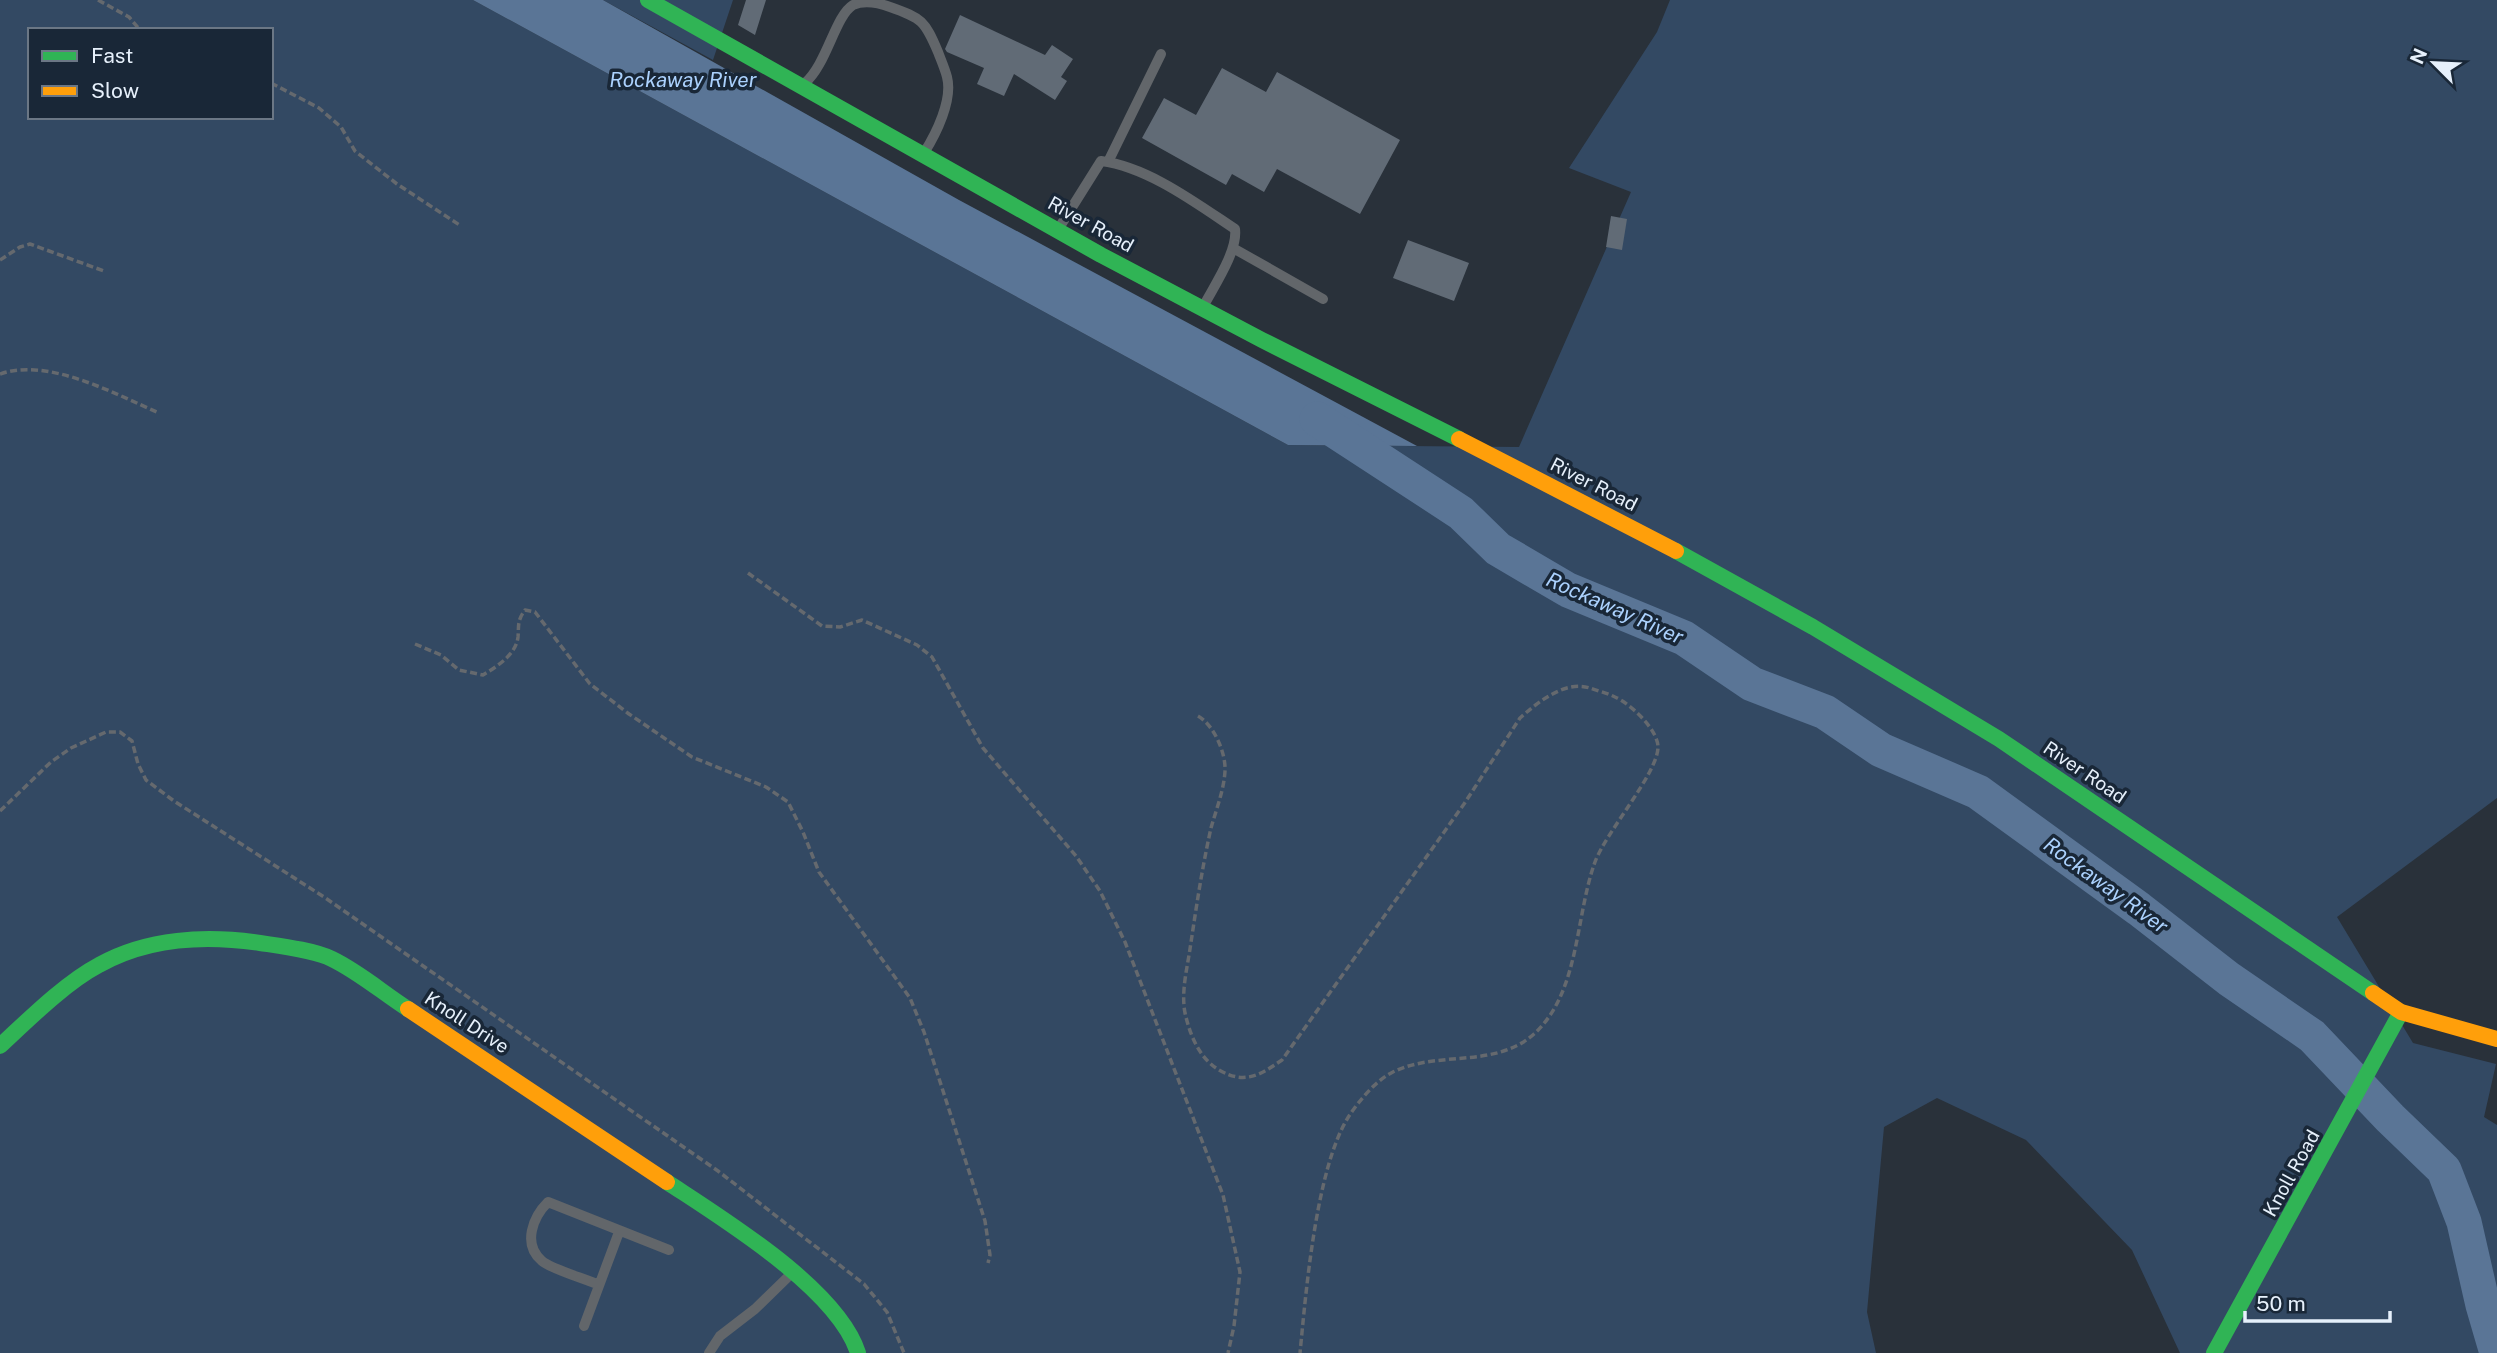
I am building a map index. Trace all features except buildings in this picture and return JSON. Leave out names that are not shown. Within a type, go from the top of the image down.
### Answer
[{"type":"street","name":"River Road","points":[[648,0],[922,155],[1203,309],[1629,525],[1813,626],[1999,739],[2402,1012],[2497,1039]]},
{"type":"street","name":"Knoll Drive","points":[[0,1046],[43,1007],[98,965],[145,946],[185,938],[229,938],[275,943],[331,958],[755,1241],[826,1301],[854,1340],[858,1353]]},
{"type":"street","name":"Knoll Road","points":[[2214,1353],[2402,1012]]},
{"type":"lane","points":[[801,87],[816,73],[845,13],[853,5],[876,2],[912,14],[927,26],[948,80],[944,115],[922,155]]},
{"type":"lane","points":[[1108,162],[1161,54]]},
{"type":"lane","points":[[1058,230],[1101,161],[1122,163],[1186,197],[1235,229],[1233,248],[1203,309]]},
{"type":"lane","points":[[1233,248],[1323,299]]},
{"type":"lane","points":[[599,1285],[542,1261],[532,1247],[531,1234],[538,1211],[548,1202],[669,1250]]},
{"type":"lane","points":[[584,1326],[619,1232]]},
{"type":"lane","points":[[709,1353],[720,1336],[755,1309],[793,1273]]},
{"type":"path","points":[[98,0],[129,17],[138,28]]},
{"type":"path","points":[[273,84],[319,108],[341,127],[355,151],[397,184],[461,226]]},
{"type":"path","points":[[0,260],[30,244],[104,271]]},
{"type":"path","points":[[0,374],[15,369],[43,371],[90,384],[159,413]]},
{"type":"path","points":[[748,573],[822,626],[840,627],[862,620],[917,645],[932,657],[983,748],[1076,856],[1100,891],[1125,943],[1223,1195],[1240,1272],[1228,1353]]},
{"type":"path","points":[[415,644],[441,655],[459,670],[483,675],[503,663],[518,640],[517,622],[525,610],[535,612],[590,684],[629,714],[692,757],[766,786],[788,802],[819,872],[910,998],[924,1032],[985,1221],[990,1255],[988,1263]]},
{"type":"path","points":[[1198,716],[1204,720],[1221,745],[1225,770],[1208,842],[1193,926],[1185,981],[1185,1011],[1197,1049],[1210,1065],[1224,1073],[1246,1079],[1261,1075],[1282,1060],[1464,804],[1520,718],[1532,707],[1561,690],[1585,687],[1617,698],[1650,725],[1658,745],[1657,756],[1647,778],[1595,860],[1564,988],[1546,1021],[1532,1036],[1501,1053],[1438,1060],[1391,1073],[1372,1089],[1348,1118],[1334,1150],[1325,1183],[1300,1353]]},
{"type":"path","points":[[0,811],[51,762],[71,748],[106,732],[120,732],[132,741],[138,764],[146,780],[174,801],[324,897],[718,1171],[864,1284],[887,1312],[904,1353]]},
{"type":"shaded area","points":[[0,0],[473,0],[1288,445],[1519,447],[1631,192],[1569,168],[1657,32],[1670,0],[2497,0],[2497,798],[2337,917],[2413,1043],[2496,1064],[2484,1117],[2497,1125],[2497,1353],[2180,1353],[2132,1250],[2026,1140],[1937,1098],[1884,1127],[1867,1312],[1876,1353],[0,1353]]},
{"type":"shaded area","points":[[603,0],[733,0],[713,60]]},
{"type":"water","name":"Rockaway River","points":[[473,0],[603,0],[959,200],[1417,446],[1288,445]]},
{"type":"waterway","name":"Rockaway River","points":[[1317,419],[1461,513],[1498,549],[1568,590],[1684,638],[1752,684],[1825,712],[1881,750],[1978,792],[2139,909],[2229,979],[2312,1036],[2444,1170],[2464,1222],[2497,1353]]},
{"type":"traffic: fast","points":[[648,0],[1101,255],[1459,439]]},
{"type":"traffic: fast","points":[[1676,551],[1813,627],[1999,739],[2373,993]]},
{"type":"traffic: fast","points":[[0,1046],[47,1002],[99,965],[137,949],[198,939],[240,941],[316,953],[352,970],[408,1009]]},
{"type":"traffic: fast","points":[[2214,1353],[2401,1012]]},
{"type":"traffic: fast","points":[[667,1182],[747,1235],[804,1281],[828,1304],[846,1329],[858,1353]]},
{"type":"traffic: slow","points":[[1459,439],[1676,551]]},
{"type":"traffic: slow","points":[[2373,993],[2401,1012],[2497,1039]]},
{"type":"traffic: slow","points":[[408,1009],[667,1182]]}]
